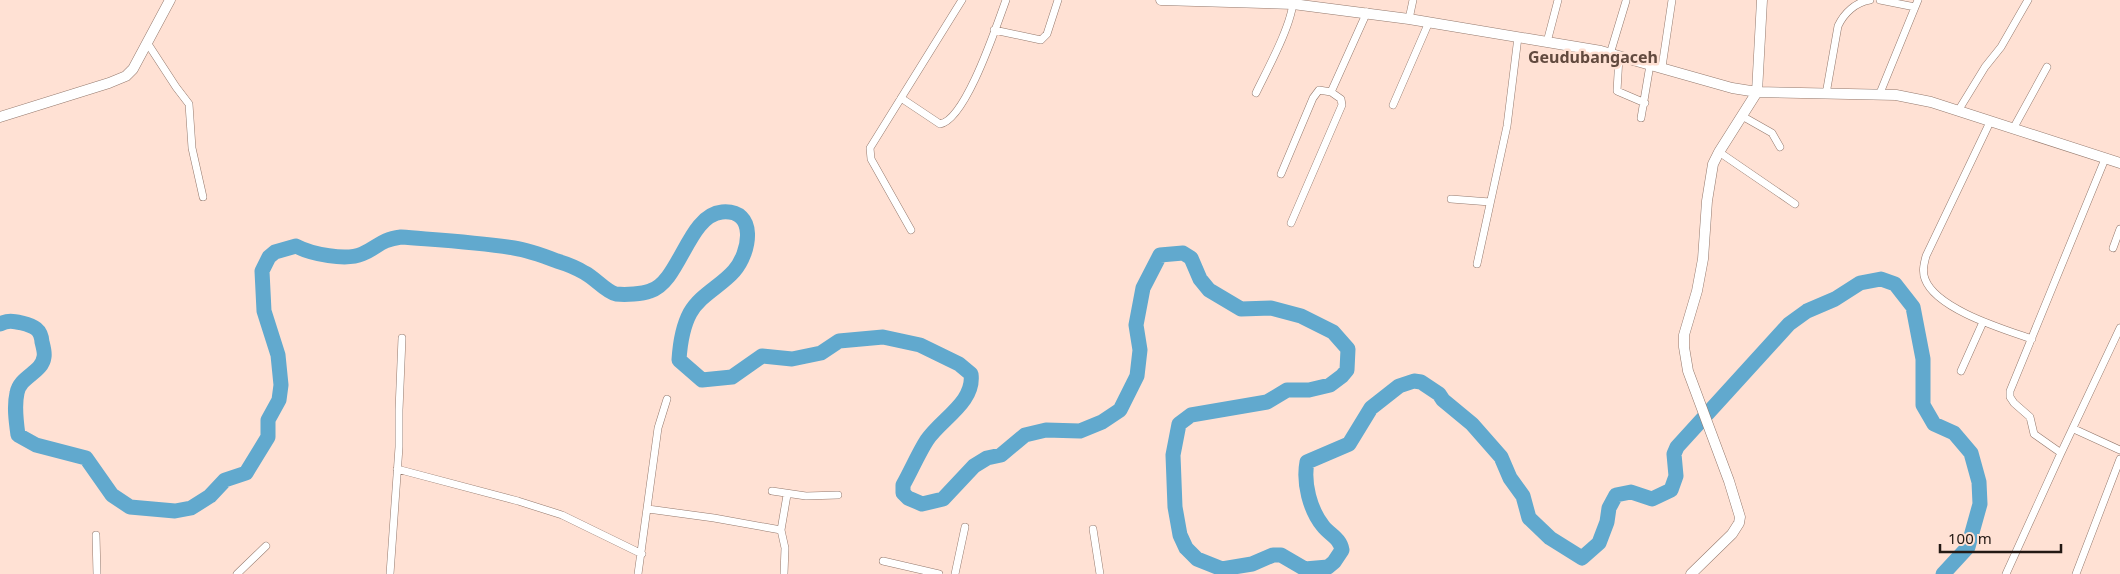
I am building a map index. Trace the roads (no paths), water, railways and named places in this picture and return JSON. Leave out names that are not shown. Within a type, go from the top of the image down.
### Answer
[{"type":"street","points":[[0,117],[126,76],[138,63],[170,0]]},
{"type":"street","points":[[911,230],[869,154],[872,144],[962,0]]},
{"type":"street","points":[[901,98],[940,124],[946,122],[966,96],[976,78],[1006,0]]},
{"type":"street","points":[[994,30],[1041,40],[1047,34],[1058,0]]},
{"type":"street","points":[[1161,0],[1293,2],[1367,12],[1547,42],[1650,64],[1732,88],[1757,92],[1880,93],[1916,98],[2120,164]]},
{"type":"street","points":[[1409,19],[1413,0]]},
{"type":"street","points":[[1547,42],[1558,0]]},
{"type":"street","points":[[1662,67],[1672,0]]},
{"type":"street","points":[[1691,574],[1728,539],[1739,523],[1739,509],[1688,371],[1684,336],[1700,275],[1709,184],[1713,164],[1757,92],[1762,0]]},
{"type":"street","points":[[1826,94],[1837,41],[1838,26],[1842,18],[1855,6],[1870,0]]},
{"type":"street","points":[[1880,0],[1917,4],[1880,93]]},
{"type":"street","points":[[1958,111],[2028,0]]},
{"type":"street","points":[[1626,1],[1615,56],[1616,92],[1646,103]]},
{"type":"street","points":[[1256,93],[1273,58],[1293,2]]},
{"type":"street","points":[[1331,92],[1367,12]]},
{"type":"street","points":[[1393,105],[1429,22]]},
{"type":"street","points":[[1477,264],[1507,126],[1518,37]]},
{"type":"street","points":[[148,44],[176,87],[190,104],[192,148],[203,197]]},
{"type":"street","points":[[1642,118],[1646,103],[1650,64]]},
{"type":"street","points":[[2013,129],[2047,67]]},
{"type":"street","points":[[1281,174],[1313,98],[1319,90],[1331,92],[1341,99],[1342,104],[1291,223]]},
{"type":"street","points":[[1742,116],[1772,133],[1780,146]]},
{"type":"street","points":[[1990,122],[1938,231],[1923,269],[1924,278],[1930,288],[1943,300],[1983,322],[2032,339]]},
{"type":"street","points":[[1719,152],[1795,204]]},
{"type":"street","points":[[2061,453],[2034,434],[2030,417],[2010,397],[2010,392],[2105,159]]},
{"type":"street","points":[[1451,199],[1490,202]]},
{"type":"street","points":[[2113,248],[2120,229]]},
{"type":"street","points":[[1961,371],[1983,322]]},
{"type":"street","points":[[2009,573],[2061,453],[2120,328]]},
{"type":"street","points":[[390,574],[397,469],[402,338]]},
{"type":"street","points":[[638,574],[658,428],[667,399]]},
{"type":"street","points":[[2074,428],[2120,450]]},
{"type":"street","points":[[2076,574],[2120,459]]},
{"type":"street","points":[[397,469],[518,501],[562,516],[642,554]]},
{"type":"street","points":[[772,491],[787,495],[820,497],[838,495]]},
{"type":"street","points":[[784,574],[785,548],[781,530],[787,495]]},
{"type":"street","points":[[648,510],[714,518],[781,530]]},
{"type":"street","points":[[955,574],[965,527]]},
{"type":"street","points":[[1093,529],[1100,574]]},
{"type":"street","points":[[96,535],[97,574]]},
{"type":"street","points":[[237,574],[266,546]]},
{"type":"street","points":[[883,561],[939,574]]},
{"type":"waterway","points":[[0,324],[13,321],[33,327],[40,334],[44,349],[44,355],[39,367],[22,382],[17,393],[15,408],[18,435],[36,445],[86,458],[112,495],[130,507],[175,511],[191,508],[210,496],[225,480],[246,473],[268,437],[268,420],[279,400],[281,385],[278,355],[264,311],[262,271],[269,257],[275,252],[296,246],[310,252],[347,257],[362,254],[388,240],[401,237],[486,244],[519,249],[541,255],[579,269],[612,293],[634,294],[650,291],[660,285],[677,263],[692,236],[710,216],[722,212],[734,213],[741,217],[746,225],[747,244],[744,254],[734,271],[699,301],[690,313],[682,336],[679,360],[702,380],[732,377],[762,356],[792,359],[821,353],[839,341],[883,337],[920,345],[959,364],[971,374],[971,384],[968,393],[963,402],[927,440],[903,485],[903,493],[908,498],[922,504],[943,499],[974,466],[987,458],[1001,455],[1025,435],[1046,430],[1080,431],[1102,422],[1120,410],[1137,376],[1140,350],[1136,325],[1143,288],[1160,255],[1183,253],[1191,258],[1200,279],[1209,290],[1241,309],[1271,308],[1301,316],[1333,332],[1348,349],[1347,370],[1330,385],[1309,390],[1287,390],[1267,402],[1191,415],[1179,424],[1173,455],[1175,507],[1180,535],[1186,548],[1197,559],[1222,569],[1252,564],[1273,555],[1281,555],[1305,569],[1328,567],[1342,550],[1337,540],[1318,520],[1314,512],[1307,487],[1307,462],[1349,444],[1371,408],[1399,386],[1414,381],[1421,382],[1439,394],[1443,400],[1472,424],[1501,457],[1510,478],[1523,496],[1529,518],[1550,538],[1582,558],[1599,543],[1607,522],[1609,508],[1616,495],[1631,492],[1652,499],[1671,490],[1676,476],[1674,454],[1677,447],[1789,324],[1807,311],[1835,299],[1860,283],[1881,279],[1895,284],[1913,307],[1923,359],[1923,405],[1934,424],[1954,433],[1971,453],[1979,482],[1980,504],[1968,547],[1943,574]]},
{"type":"district","name":"Geudubangaceh","points":[[1593,57]]}]
